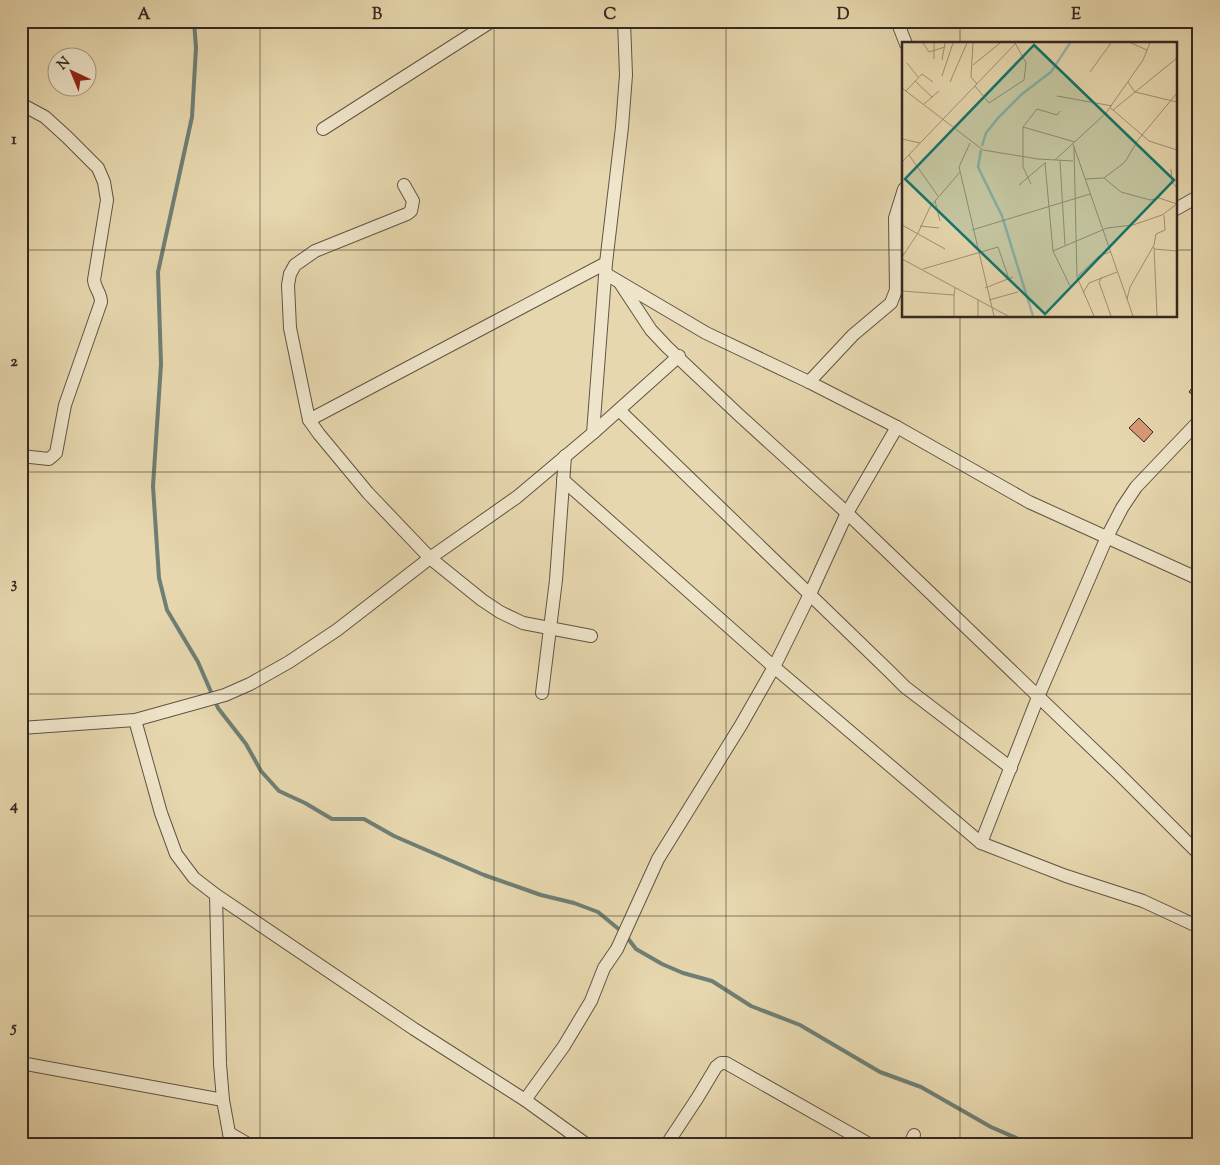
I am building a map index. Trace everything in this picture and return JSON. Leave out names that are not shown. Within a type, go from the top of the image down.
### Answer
[{"type":"street","points":[[324,129],[492,21]]},
{"type":"street","points":[[593,433],[594,399],[606,268],[626,75],[624,21]]},
{"type":"street","points":[[897,21],[905,42]]},
{"type":"street","points":[[21,104],[45,117],[90,159],[98,168],[104,182],[107,200],[94,280],[95,286],[100,293],[101,302],[65,405],[56,453],[49,459],[21,456]]},
{"type":"street","points":[[404,185],[413,201],[411,211],[408,214],[315,250],[295,265],[290,274],[288,285],[290,328],[309,420],[368,493],[430,558],[500,612],[523,623],[592,636]]},
{"type":"street","points":[[809,382],[853,335],[899,298],[896,290],[895,218],[902,195]]},
{"type":"street","points":[[1178,208],[1199,196]]},
{"type":"street","points":[[606,268],[620,283],[651,330],[1118,773],[1199,854]]},
{"type":"street","points":[[309,420],[606,268]]},
{"type":"street","points":[[620,283],[706,333],[809,382],[897,428],[1029,502],[1199,579]]},
{"type":"street","points":[[21,728],[135,720],[225,695],[250,684],[289,662],[337,630],[430,558],[517,497],[593,433],[679,356]]},
{"type":"street","points":[[619,410],[905,686],[1011,768]]},
{"type":"street","points":[[981,843],[1038,697],[1107,537],[1122,508],[1136,487],[1199,421]]},
{"type":"street","points":[[525,1100],[564,1046],[591,1001],[604,968],[617,949],[658,859],[742,725],[774,667],[810,594],[846,513],[897,428]]},
{"type":"street","points":[[542,694],[547,639],[556,580],[565,456]]},
{"type":"street","points":[[563,480],[774,667],[981,843],[1066,876],[1143,901],[1199,927]]},
{"type":"street","points":[[135,720],[161,813],[176,854],[194,878],[216,895],[414,1029],[525,1100],[586,1144]]},
{"type":"street","points":[[216,895],[223,1100],[230,1138],[248,1144]]},
{"type":"street","points":[[21,1063],[223,1100]]},
{"type":"street","points":[[666,1144],[698,1097],[716,1066],[721,1063],[726,1063],[869,1144]]},
{"type":"building","points":[[1199,381],[1199,400],[1189,392]]},
{"type":"building","points":[[1139,418],[1153,432],[1144,442],[1129,428]]},
{"type":"waterway","points":[[194,21],[196,48],[192,117],[158,272],[161,364],[153,486],[159,578],[167,610],[198,662],[218,708],[246,744],[261,771],[279,791],[305,803],[332,819],[364,819],[394,836],[484,875],[598,912],[621,931]]},
{"type":"waterway","points":[[626,936],[636,949],[662,964],[683,973],[712,981],[751,1006],[800,1025],[880,1072],[921,1087],[991,1127],[1030,1144]]}]
